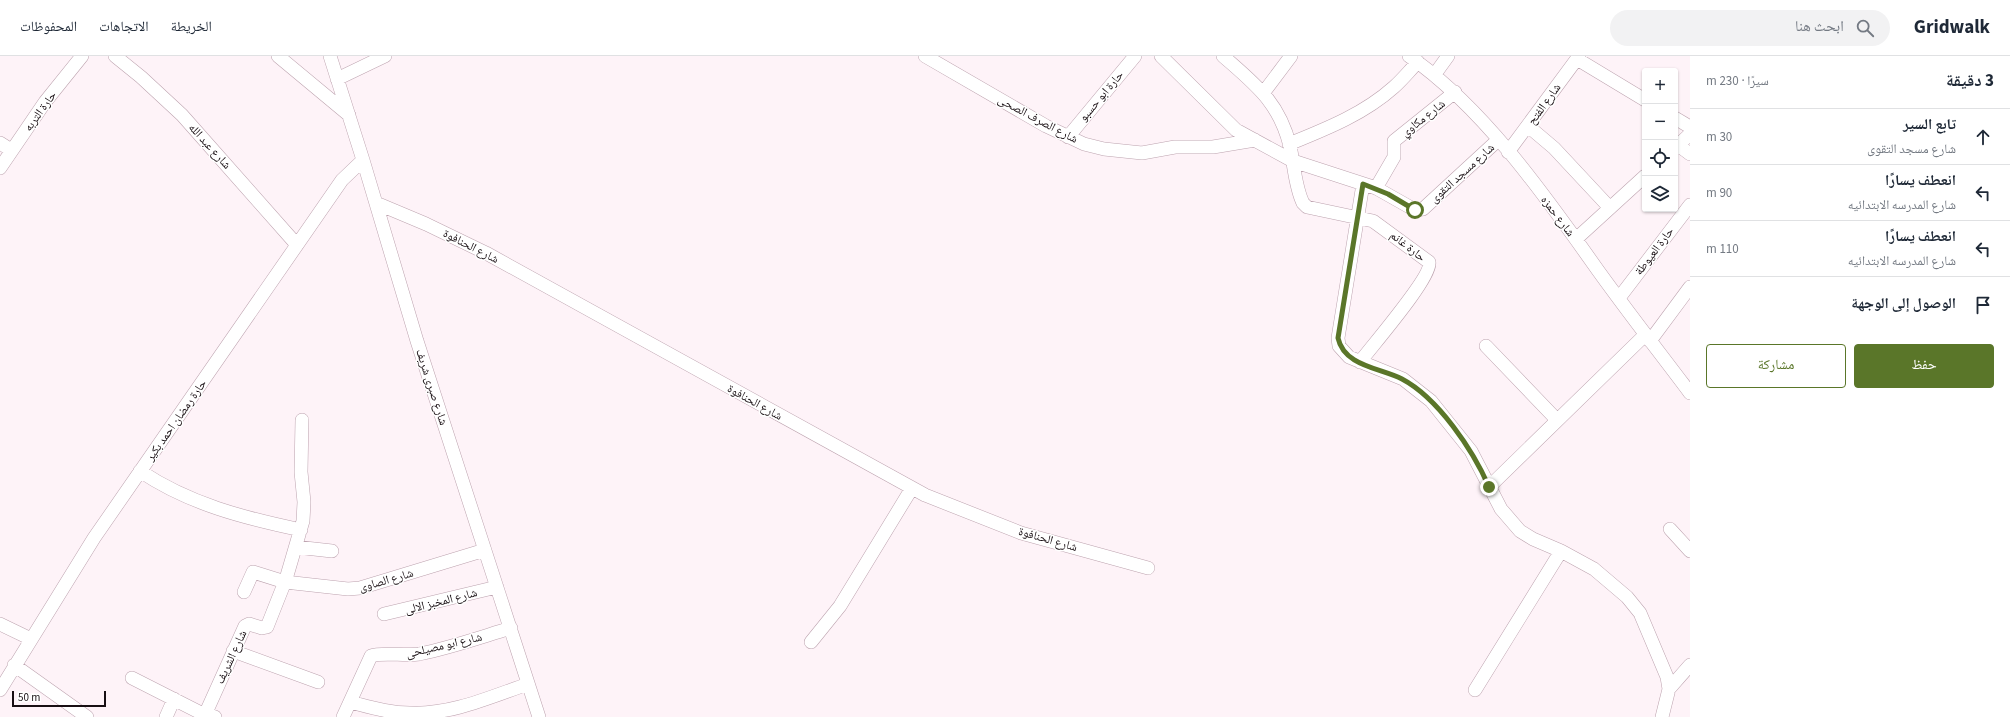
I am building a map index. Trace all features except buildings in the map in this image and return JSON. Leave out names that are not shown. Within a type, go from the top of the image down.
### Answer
[{"type":"street","name":"حارة التربه","points":[[0,168],[11,150],[46,102],[82,56]]},
{"type":"street","name":"شارع عبد الله","points":[[115,56],[152,86],[182,115],[297,245]]},
{"type":"street","points":[[278,56],[349,115]]},
{"type":"street","name":"شارع صبرى شريف","points":[[330,56],[417,341],[539,717]]},
{"type":"street","points":[[337,79],[385,56]]},
{"type":"street","name":"شارع الصرف الصحى","points":[[925,56],[1046,126],[1084,144],[1104,149],[1142,153],[1175,147],[1213,147],[1255,140]]},
{"type":"street","name":"حارة ابو حسبو","points":[[1068,137],[1135,56]]},
{"type":"street","points":[[1264,92],[1291,56]]},
{"type":"street","points":[[1435,74],[1448,56]]},
{"type":"street","points":[[1578,57],[1642,98]]},
{"type":"street","name":"شارع الفتح","points":[[1508,152],[1578,57]]},
{"type":"street","name":"شارع مسجد التقوى","points":[[1170,59],[1236,130],[1293,162],[1376,188],[1415,210],[1423,209],[1498,140]]},
{"type":"street","points":[[1231,59],[1264,92],[1282,124],[1293,162]]},
{"type":"street","points":[[1289,144],[1336,124],[1360,111],[1395,86],[1414,59]]},
{"type":"street","name":"شارع حمزه","points":[[1414,59],[1435,74],[1455,92],[1508,152],[1576,239],[1618,298],[1690,393]]},
{"type":"street","name":"شارع مكاوي","points":[[1376,188],[1394,157],[1394,141],[1455,92]]},
{"type":"street","points":[[1678,120],[1690,127]]},
{"type":"street","points":[[1528,126],[1554,148],[1610,208]]},
{"type":"street","points":[[1678,145],[1690,134]]},
{"type":"street","points":[[0,143],[11,150]]},
{"type":"street","points":[[1678,147],[1690,154]]},
{"type":"street","name":"حارة رمضان احمد بكير","points":[[2,682],[31,639],[83,555],[140,472],[342,180],[363,160]]},
{"type":"street","name":"حارة غانم","points":[[1293,162],[1303,203],[1307,207],[1366,218],[1381,226],[1427,260],[1429,268],[1415,291],[1360,362]]},
{"type":"street","points":[[1576,239],[1642,179]]},
{"type":"street","points":[[1363,184],[1338,338],[1343,352],[1360,362],[1403,380],[1431,401],[1471,451],[1501,509],[1520,531],[1594,569],[1627,596],[1640,613],[1667,677],[1669,689],[1662,717]]},
{"type":"street","name":"شارع الحنافوة","points":[[376,203],[432,226],[486,253],[912,488],[1021,533],[1148,568]]},
{"type":"street","name":"حارة العيوطة","points":[[1618,298],[1690,205]]},
{"type":"street","points":[[1489,487],[1557,420],[1648,338],[1690,286]]},
{"type":"street","points":[[1486,346],[1557,420]]},
{"type":"street","name":"شارع الشريف","points":[[208,716],[234,651],[247,625],[251,624],[262,628],[267,627],[285,582],[296,547],[304,502],[301,472],[302,420]]},
{"type":"street","points":[[140,472],[178,493],[233,515],[300,530]]},
{"type":"street","points":[[811,642],[843,600],[912,488]]},
{"type":"street","points":[[1670,529],[1690,551]]},
{"type":"street","points":[[296,547],[332,551]]},
{"type":"street","name":"شارع الصاوى","points":[[244,592],[253,572],[285,582],[348,589],[360,588],[485,550]]},
{"type":"street","points":[[1475,690],[1561,551]]},
{"type":"street","name":"شارع المخبز الالى","points":[[384,614],[497,587]]},
{"type":"street","points":[[0,624],[31,639]]},
{"type":"street","name":"شارع ابو مصيلحى","points":[[343,717],[368,659],[374,655],[419,654],[511,628]]},
{"type":"street","points":[[234,651],[318,682]]},
{"type":"street","points":[[14,665],[87,717]]},
{"type":"street","points":[[1669,689],[1690,665]]},
{"type":"street","points":[[132,678],[208,716]]},
{"type":"street","points":[[350,702],[391,711],[429,713],[466,706],[528,684]]},
{"type":"street","points":[[166,717],[174,699]]},
{"type":"route","points":[[1415,210],[1400,200],[1376,188],[1363,184],[1338,338],[1339,346],[1349,357],[1403,380],[1431,401],[1459,434],[1471,451],[1481,468],[1489,487]]}]
